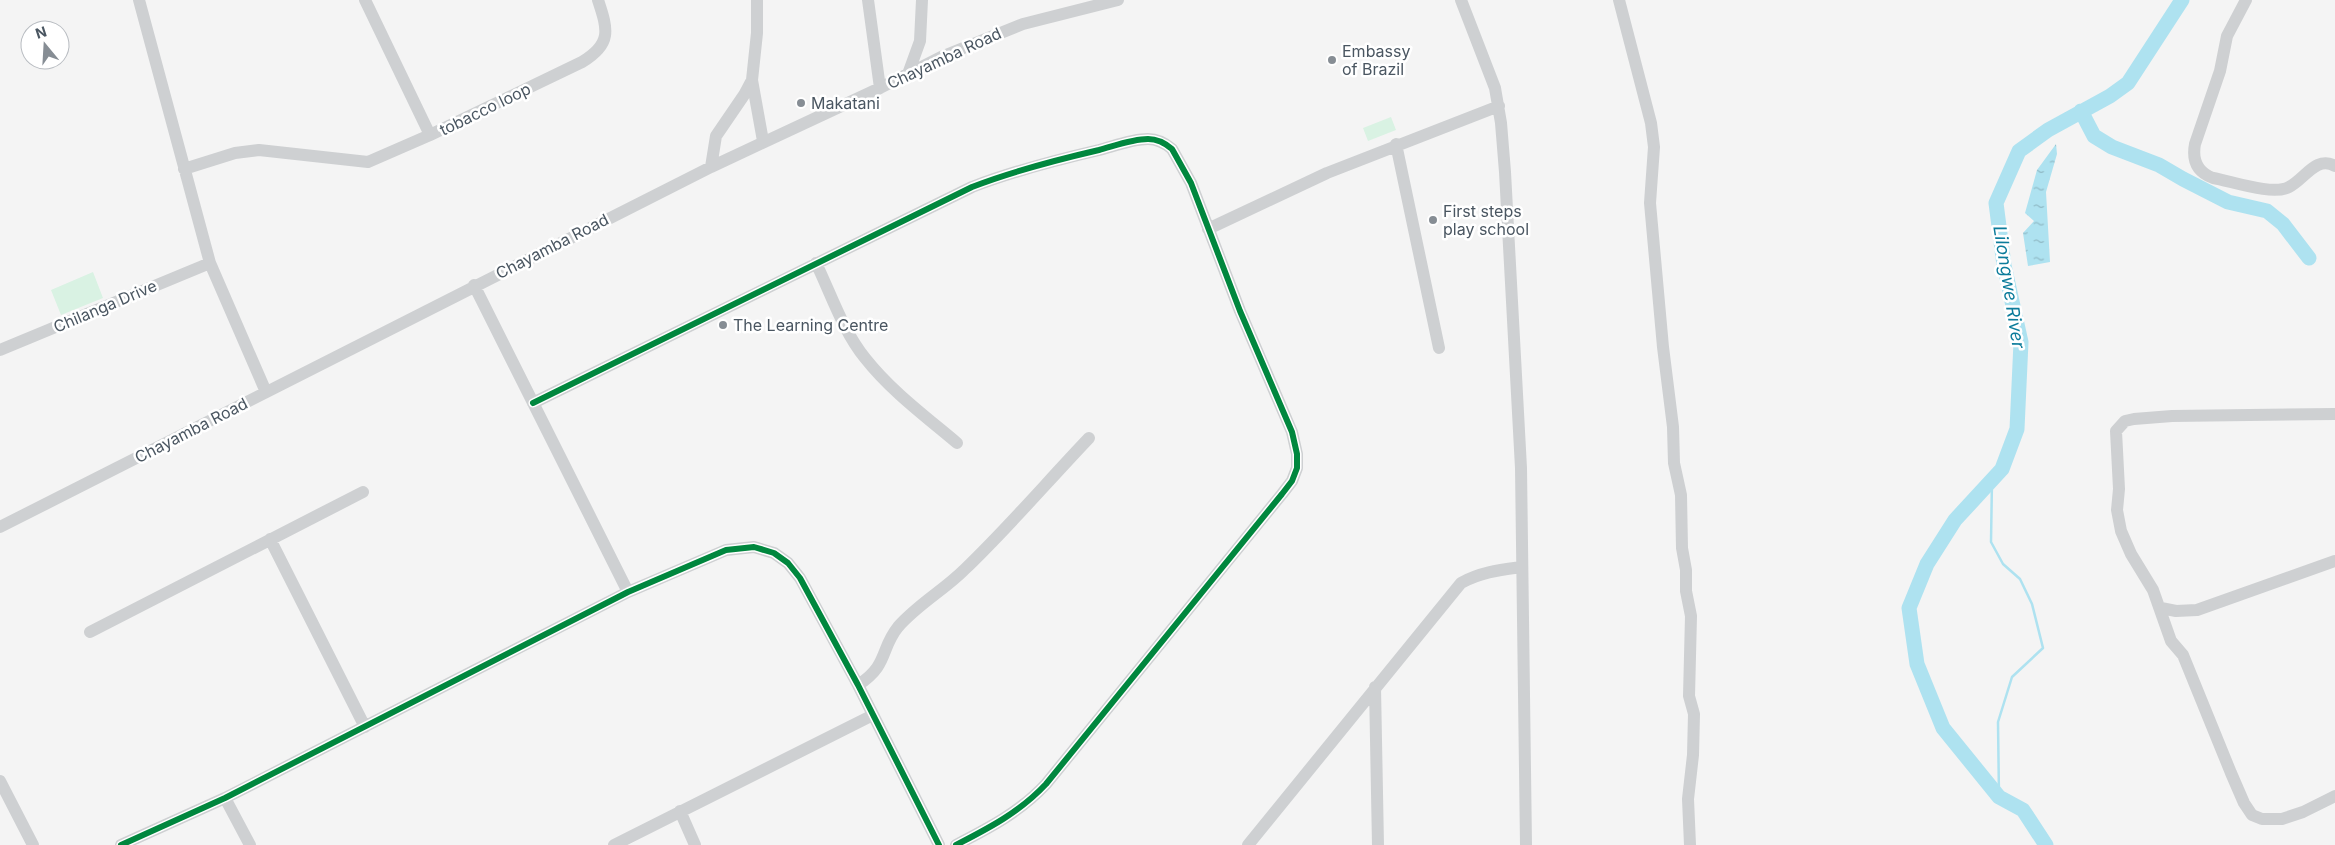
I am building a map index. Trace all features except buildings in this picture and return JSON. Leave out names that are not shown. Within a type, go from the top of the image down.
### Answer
[{"type":"street","points":[[139,0],[210,262],[266,392]]},
{"type":"street","name":"tobacco loop","points":[[365,0],[430,135],[582,62],[598,52],[606,34],[605,22],[598,0]]},
{"type":"street","points":[[757,0],[757,34],[752,80],[763,141]]},
{"type":"street","points":[[868,0],[880,88]]},
{"type":"street","points":[[908,74],[920,42],[922,0]]},
{"type":"street","name":"Chayamba Road","points":[[0,527],[711,166],[880,88],[942,56],[1004,30],[1046,17],[1118,0]]},
{"type":"street","points":[[1461,0],[1488,65],[1499,106],[1505,172],[1520,459],[1526,845]]},
{"type":"street","points":[[1619,0],[1651,123],[1654,147],[1650,203],[1663,347],[1673,427],[1674,463],[1681,495],[1682,548],[1686,570],[1686,591],[1691,616],[1689,696],[1694,714],[1694,755],[1688,799],[1690,845]]},
{"type":"street","points":[[2246,0],[2227,36],[2220,71],[2195,144],[2193,153],[2197,166],[2206,175],[2213,178],[2273,190],[2290,187],[2309,170],[2319,164],[2331,163],[2335,166]]},
{"type":"street","points":[[711,166],[716,136],[752,80]]},
{"type":"street","points":[[1208,229],[1283,192],[1396,144],[1499,106]]},
{"type":"street","points":[[184,169],[235,152],[259,150],[368,162],[430,135]]},
{"type":"street","points":[[533,403],[972,187],[1001,176],[1059,160],[1147,139],[1168,145],[1176,155],[1190,183],[1292,432],[1297,454],[1295,474],[1282,494],[1029,803],[1002,821],[956,845]]},
{"type":"street","points":[[1396,144],[1439,348]]},
{"type":"street","name":"Chilanga Drive","points":[[0,350],[210,262]]},
{"type":"street","points":[[816,263],[851,336],[864,357],[887,384],[957,443]]},
{"type":"street","points":[[474,286],[628,592]]},
{"type":"street","points":[[2335,414],[2134,418],[2120,425],[2116,431],[2119,489],[2118,520],[2131,554],[2161,608],[2162,621],[2168,635],[2183,655],[2244,803],[2252,815],[2262,819],[2282,820],[2335,796]]},
{"type":"street","points":[[858,685],[873,675],[882,662],[898,628],[963,572],[1024,510],[1090,438]]},
{"type":"street","points":[[90,632],[363,492]]},
{"type":"street","points":[[270,539],[365,727]]},
{"type":"street","points":[[121,845],[225,798],[628,592],[726,550],[754,547],[774,553],[788,563],[800,578],[858,685],[939,845]]},
{"type":"street","points":[[2161,608],[2176,611],[2197,610],[2335,561]]},
{"type":"street","points":[[1248,845],[1461,583],[1492,570],[1522,567]]},
{"type":"street","points":[[1375,687],[1378,845]]},
{"type":"street","points":[[614,845],[873,715]]},
{"type":"street","points":[[0,782],[32,845]]},
{"type":"street","points":[[225,798],[250,845]]},
{"type":"street","points":[[680,812],[695,845]]},
{"type":"green space","points":[[1391,117],[1396,130],[1368,141],[1363,128]]},
{"type":"green space","points":[[93,272],[103,298],[61,315],[51,290]]},
{"type":"water","points":[[2056,144],[2057,154],[2046,192],[2050,262],[2028,266],[2023,233],[2034,221],[2025,213],[2037,170]]},
{"type":"waterway","name":"Lilongwe River","points":[[2046,845],[2023,810],[1999,797],[1943,728],[1917,664],[1909,608],[1927,564],[1955,520],[2002,469],[2017,429],[2021,342],[2004,265],[1996,203],[2019,151],[2048,130],[2110,96],[2128,83],[2182,0]]},
{"type":"waterway","points":[[2081,111],[2094,136],[2112,147],[2159,165],[2228,202],[2267,211],[2283,224],[2309,258]]},
{"type":"waterway","points":[[1992,480],[1991,542],[2003,564],[2020,579],[2032,604],[2043,648],[2012,677],[1998,722],[1999,797]]},
{"type":"cycle path","points":[[533,403],[972,187],[1035,166],[1136,140],[1155,140],[1164,143],[1172,149],[1191,183],[1240,311],[1292,432],[1297,454],[1297,468],[1292,481],[1282,494],[1046,784],[1015,811],[992,826],[956,845]]},
{"type":"cycle path","points":[[121,845],[225,798],[628,592],[726,550],[754,547],[774,553],[788,563],[800,578],[858,685],[939,845]]},
{"type":"place","name":"Embassy of Brazil","points":[[1332,60]]},
{"type":"place","name":"Makatani","points":[[801,103]]},
{"type":"place","name":"First steps play school","points":[[1433,220]]},
{"type":"place","name":"The Learning Centre","points":[[723,325]]}]
